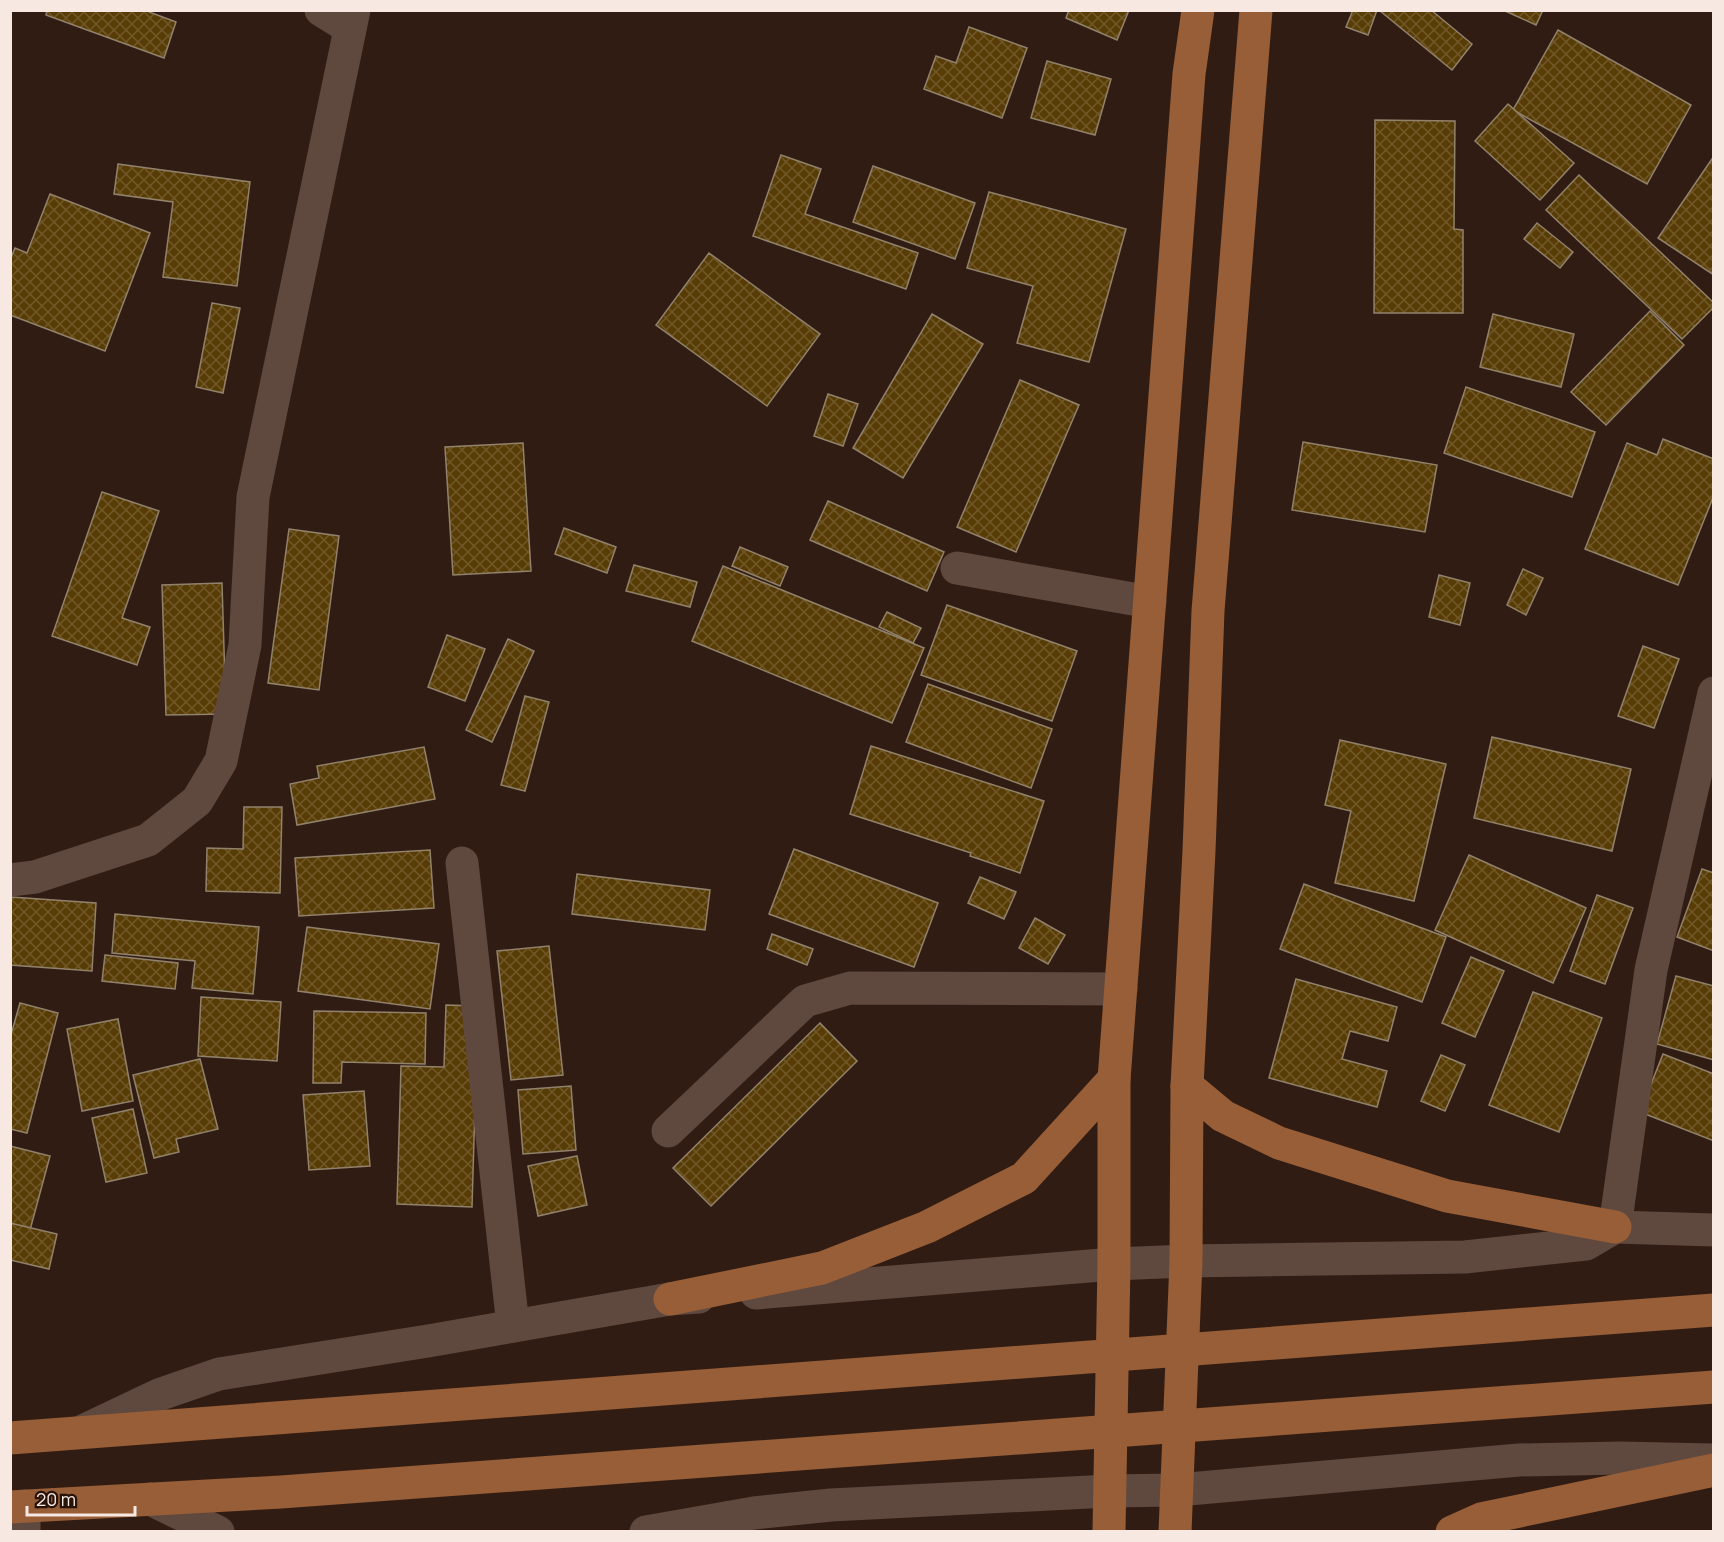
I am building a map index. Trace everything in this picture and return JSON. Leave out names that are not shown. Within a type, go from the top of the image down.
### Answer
[{"type":"main road","points":[[1109,1532],[1114,1264],[1114,1079],[1189,75],[1198,10]]},
{"type":"main road","points":[[1175,1532],[1186,1261],[1187,1086],[1208,611],[1256,10]]},
{"type":"main road","points":[[670,1299],[822,1268],[927,1227],[1024,1178],[1114,1079]]},
{"type":"main road","points":[[1187,1086],[1223,1116],[1279,1143],[1447,1196],[1616,1227]]},
{"type":"main road","points":[[10,1438],[1713,1310]]},
{"type":"main road","points":[[20,1515],[150,1499],[293,1491],[1713,1387]]},
{"type":"main road","points":[[1452,1532],[1481,1519],[1713,1470]]},
{"type":"street","points":[[10,880],[35,877],[148,840],[197,801],[221,761],[245,645],[253,497],[352,19],[321,10]]},
{"type":"street","points":[[957,568],[1150,602]]},
{"type":"street","points":[[1616,1227],[1651,970],[1713,693]]},
{"type":"street","points":[[462,863],[513,1326]]},
{"type":"street","points":[[668,1131],[806,1001],[850,987],[1121,989]]},
{"type":"street","points":[[80,1433],[161,1395],[219,1374],[670,1299],[1114,1264],[1465,1257],[1586,1244],[1616,1227],[1713,1230]]},
{"type":"street","points":[[646,1532],[754,1513],[831,1505],[1109,1491],[1177,1490],[1519,1460],[1620,1458],[1713,1460]]},
{"type":"street","points":[[150,1499],[218,1532]]},
{"type":"building","points":[[47,10],[144,10],[176,22],[164,58],[46,15]]},
{"type":"building","points":[[1069,10],[1129,10],[1117,40],[1066,18]]},
{"type":"building","points":[[1353,10],[1377,10],[1368,35],[1346,27]]},
{"type":"building","points":[[1379,10],[1431,10],[1472,44],[1452,70]]},
{"type":"building","points":[[1503,10],[1543,10],[1536,25]]},
{"type":"building","points":[[969,27],[1027,48],[1002,118],[924,89],[936,56],[956,63]]},
{"type":"building","points":[[1558,30],[1691,105],[1647,184],[1513,110]]},
{"type":"building","points":[[1047,61],[1111,79],[1095,135],[1031,118]]},
{"type":"building","points":[[1508,104],[1574,163],[1540,200],[1475,141]]},
{"type":"building","points":[[1375,120],[1455,121],[1454,229],[1463,230],[1463,313],[1374,313]]},
{"type":"building","points":[[781,155],[821,169],[805,214],[918,253],[906,289],[753,236]]},
{"type":"building","points":[[1714,156],[1714,275],[1658,238]]},
{"type":"building","points":[[118,164],[250,182],[237,286],[163,277],[173,202],[114,194]]},
{"type":"building","points":[[873,166],[975,203],[955,259],[853,222]]},
{"type":"building","points":[[1579,175],[1714,303],[1714,307],[1682,339],[1546,210]]},
{"type":"building","points":[[989,192],[1126,229],[1089,362],[1017,343],[1033,286],[967,268]]},
{"type":"building","points":[[50,194],[150,233],[105,351],[10,315],[10,260],[15,248],[27,253]]},
{"type":"building","points":[[1537,223],[1573,252],[1560,268],[1524,239]]},
{"type":"building","points":[[709,253],[820,334],[767,406],[656,325]]},
{"type":"building","points":[[212,303],[240,308],[223,393],[196,387]]},
{"type":"building","points":[[1650,311],[1684,345],[1606,425],[1571,392]]},
{"type":"building","points":[[932,314],[983,344],[903,478],[853,448]]},
{"type":"building","points":[[1493,314],[1574,334],[1561,387],[1480,367]]},
{"type":"building","points":[[1020,380],[1079,405],[1016,552],[957,527]]},
{"type":"building","points":[[1466,387],[1595,432],[1572,497],[1444,453]]},
{"type":"building","points":[[828,394],[858,404],[843,446],[814,436]]},
{"type":"building","points":[[1663,439],[1714,459],[1714,495],[1678,585],[1585,549],[1627,443],[1657,455]]},
{"type":"building","points":[[1303,442],[1437,465],[1425,532],[1292,510]]},
{"type":"building","points":[[523,443],[531,571],[453,575],[445,447]]},
{"type":"building","points":[[102,492],[159,511],[122,618],[150,627],[137,665],[52,636]]},
{"type":"building","points":[[828,501],[944,552],[927,591],[810,540]]},
{"type":"building","points":[[564,528],[616,547],[607,573],[555,554]]},
{"type":"building","points":[[289,529],[339,536],[319,690],[268,683]]},
{"type":"building","points":[[740,547],[788,567],[780,586],[732,566]]},
{"type":"building","points":[[634,565],[697,582],[690,607],[626,591]]},
{"type":"building","points":[[723,566],[924,648],[892,723],[692,641]]},
{"type":"building","points":[[1523,569],[1543,578],[1526,615],[1507,605]]},
{"type":"building","points":[[1439,575],[1470,583],[1460,625],[1429,617]]},
{"type":"building","points":[[222,583],[226,714],[166,715],[162,585]]},
{"type":"building","points":[[947,605],[1077,651],[1052,721],[921,675]]},
{"type":"building","points":[[887,612],[921,628],[913,643],[879,627]]},
{"type":"building","points":[[447,635],[485,649],[465,701],[428,687]]},
{"type":"building","points":[[508,639],[534,651],[492,742],[466,730]]},
{"type":"building","points":[[1643,646],[1679,659],[1654,728],[1618,716]]},
{"type":"building","points":[[928,684],[1052,729],[1031,788],[906,742]]},
{"type":"building","points":[[525,696],[549,702],[525,791],[501,785]]},
{"type":"building","points":[[1492,737],[1631,769],[1612,851],[1474,818]]},
{"type":"building","points":[[1340,740],[1446,764],[1414,901],[1335,883],[1351,811],[1325,805]]},
{"type":"building","points":[[871,746],[1044,801],[1020,873],[970,856],[971,853],[850,814]]},
{"type":"building","points":[[424,747],[435,799],[297,825],[290,784],[319,778],[317,766]]},
{"type":"building","points":[[244,807],[282,807],[280,893],[206,891],[207,848],[243,849]]},
{"type":"building","points":[[794,849],[938,903],[914,967],[769,914]]},
{"type":"building","points":[[430,850],[434,908],[299,916],[295,858]]},
{"type":"building","points":[[1469,855],[1586,908],[1553,983],[1435,930]]},
{"type":"building","points":[[1702,869],[1714,873],[1714,951],[1677,937]]},
{"type":"building","points":[[577,874],[710,890],[705,930],[572,914]]},
{"type":"building","points":[[980,877],[1016,892],[1004,919],[968,903]]},
{"type":"building","points":[[1304,884],[1446,937],[1422,1002],[1280,949]]},
{"type":"building","points":[[1597,895],[1633,908],[1605,984],[1570,971]]},
{"type":"building","points":[[11,897],[96,903],[92,971],[10,965]]},
{"type":"building","points":[[115,914],[259,927],[253,994],[192,988],[195,961],[112,953]]},
{"type":"building","points":[[1035,918],[1065,935],[1048,964],[1019,948]]},
{"type":"building","points":[[307,927],[439,944],[430,1009],[298,991]]},
{"type":"building","points":[[772,934],[813,949],[807,965],[767,949]]},
{"type":"building","points":[[549,946],[563,1075],[511,1080],[497,951]]},
{"type":"building","points":[[105,955],[178,963],[175,989],[102,981]]},
{"type":"building","points":[[1471,957],[1504,971],[1475,1037],[1442,1023]]},
{"type":"building","points":[[1676,976],[1714,986],[1714,1060],[1657,1044]]},
{"type":"building","points":[[1296,979],[1397,1007],[1388,1041],[1350,1031],[1342,1059],[1387,1071],[1377,1107],[1269,1078]]},
{"type":"building","points":[[1533,992],[1602,1018],[1559,1132],[1489,1105]]},
{"type":"building","points":[[201,997],[281,1002],[277,1061],[198,1056]]},
{"type":"building","points":[[20,1003],[58,1013],[27,1133],[10,1129],[10,1038]]},
{"type":"building","points":[[446,1005],[478,1006],[472,1207],[397,1204],[401,1066],[444,1067]]},
{"type":"building","points":[[314,1011],[426,1013],[425,1064],[342,1062],[341,1083],[313,1083]]},
{"type":"building","points":[[118,1019],[133,1101],[82,1111],[67,1029]]},
{"type":"building","points":[[820,1023],[857,1061],[711,1206],[673,1168]]},
{"type":"building","points":[[1663,1054],[1714,1074],[1714,1141],[1640,1112]]},
{"type":"building","points":[[1441,1055],[1465,1065],[1445,1111],[1421,1101]]},
{"type":"building","points":[[200,1059],[218,1129],[176,1139],[179,1152],[154,1158],[133,1075]]},
{"type":"building","points":[[571,1086],[576,1150],[523,1154],[518,1090]]},
{"type":"building","points":[[364,1091],[370,1166],[309,1170],[303,1095]]},
{"type":"building","points":[[133,1109],[147,1173],[106,1182],[92,1118]]},
{"type":"building","points":[[10,1146],[50,1156],[30,1230],[10,1224]]},
{"type":"building","points":[[577,1156],[587,1205],[538,1216],[528,1166]]},
{"type":"building","points":[[10,1223],[57,1234],[49,1269],[10,1260]]}]
